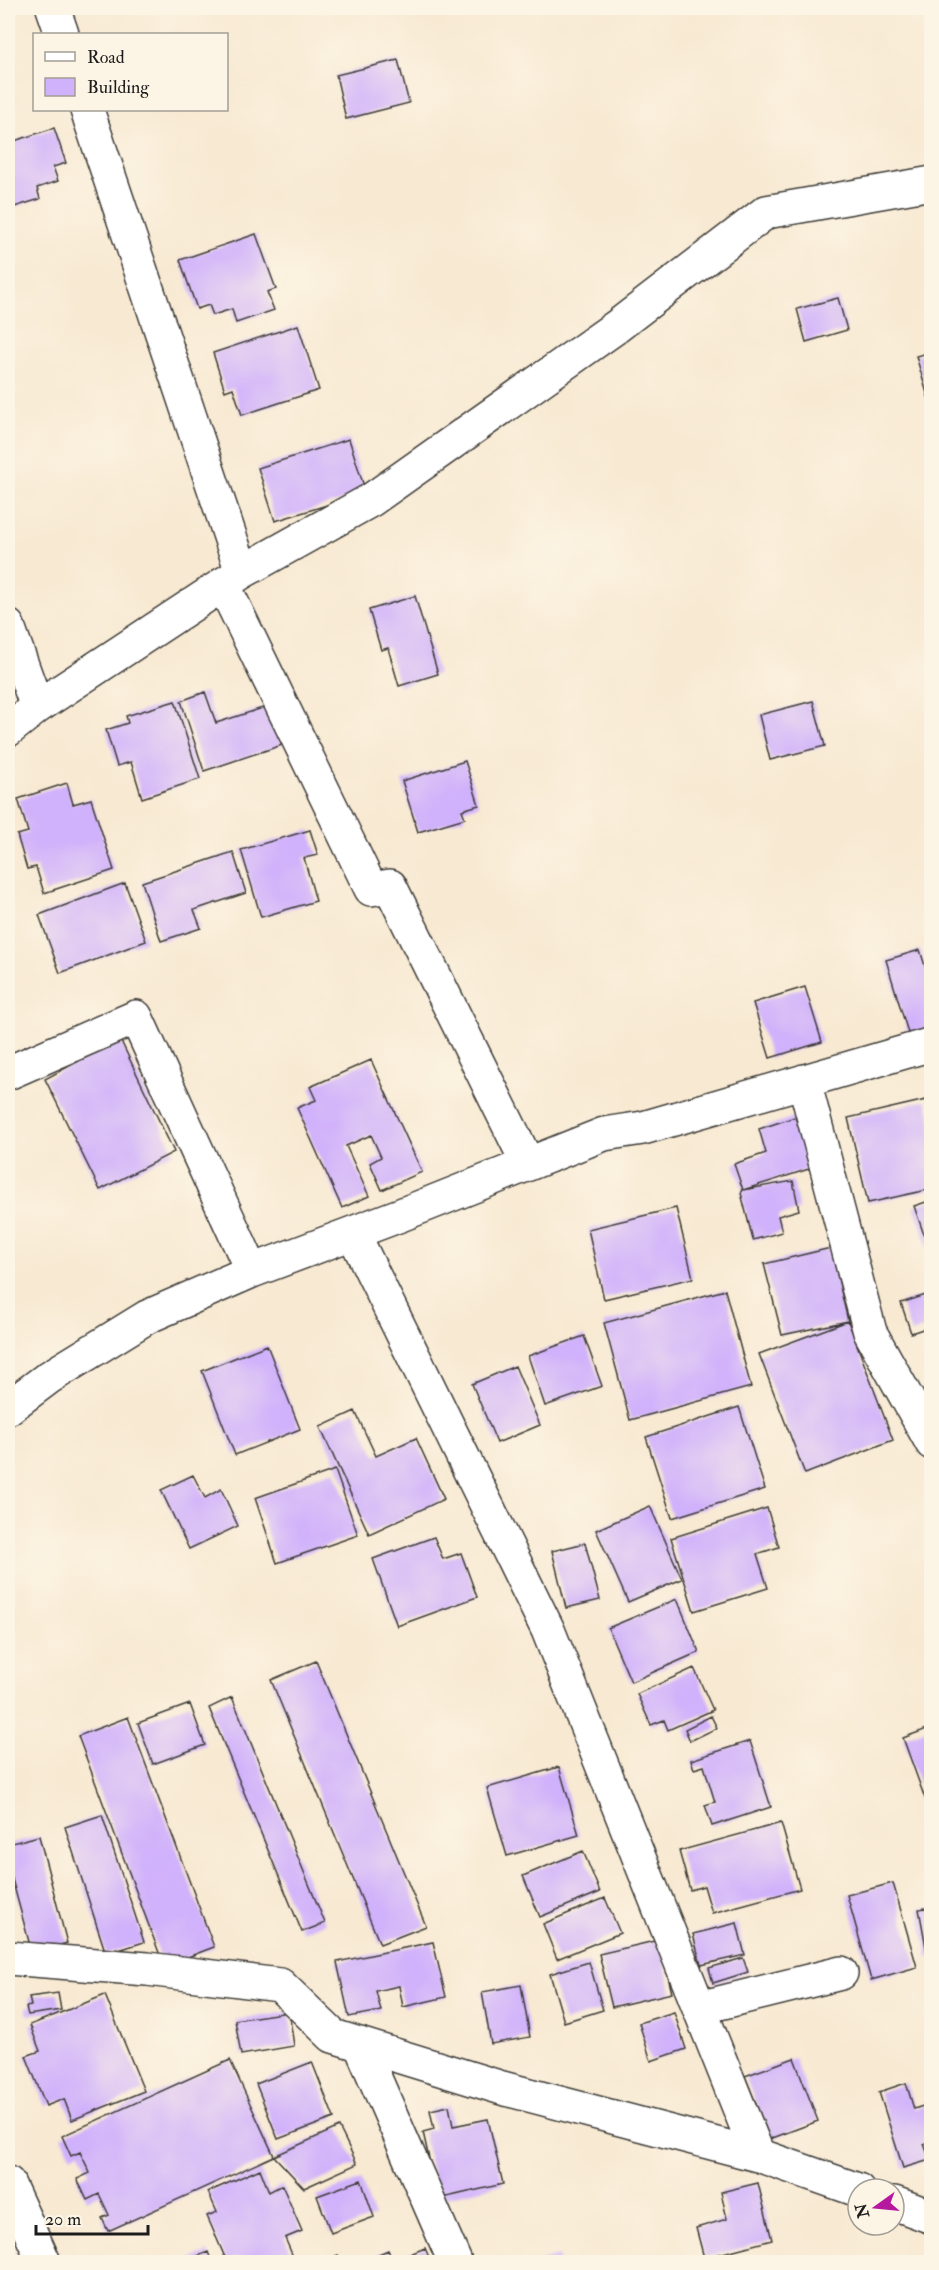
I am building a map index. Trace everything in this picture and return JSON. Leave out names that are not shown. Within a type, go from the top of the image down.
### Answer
[{"type":"street","points":[[53,8],[62,33]]},
{"type":"street","points":[[87,111],[233,578],[371,889],[390,886],[528,1164]]},
{"type":"street","points":[[8,730],[37,707],[233,578],[371,500],[616,327],[766,212],[932,183]]},
{"type":"street","points":[[8,626],[37,707]]},
{"type":"street","points":[[8,1072],[136,1017],[252,1271]]},
{"type":"street","points":[[8,1408],[48,1378],[147,1317],[252,1271],[604,1134],[643,1128],[932,1044]]},
{"type":"street","points":[[804,1081],[870,1332],[932,1443]]},
{"type":"street","points":[[353,1233],[548,1630],[758,2155]]},
{"type":"street","points":[[8,1958],[147,1969],[280,1985],[333,2036],[502,2088],[758,2155],[846,2186]]},
{"type":"street","points":[[699,2008],[841,1973]]},
{"type":"street","points":[[360,2044],[455,2262]]},
{"type":"street","points":[[8,2183],[44,2262]]},
{"type":"street","points":[[906,2207],[932,2217]]},
{"type":"building","points":[[398,60],[409,103],[346,119],[336,75]]},
{"type":"building","points":[[54,128],[66,163],[53,167],[58,181],[37,188],[40,199],[8,209],[8,143]]},
{"type":"building","points":[[256,234],[276,289],[267,292],[274,310],[236,323],[232,309],[213,315],[209,305],[197,309],[180,260]]},
{"type":"building","points":[[838,298],[847,330],[806,342],[797,309]]},
{"type":"building","points":[[298,325],[319,390],[242,415],[233,388],[225,391],[213,353]]},
{"type":"building","points":[[932,352],[932,407],[931,407],[916,356]]},
{"type":"building","points":[[349,439],[366,493],[275,521],[258,468]]},
{"type":"building","points":[[415,596],[438,674],[399,686],[388,648],[381,650],[369,610]]},
{"type":"building","points":[[205,692],[216,723],[269,706],[282,745],[204,771],[181,701]]},
{"type":"building","points":[[175,701],[200,779],[142,798],[131,762],[117,766],[106,730],[128,723],[126,716]]},
{"type":"building","points":[[813,701],[825,746],[770,760],[759,715]]},
{"type":"building","points":[[465,761],[479,805],[462,810],[465,818],[418,832],[402,781]]},
{"type":"building","points":[[67,783],[73,804],[91,799],[114,870],[44,893],[36,867],[27,869],[17,835],[28,832],[18,799]]},
{"type":"building","points":[[310,830],[318,855],[304,858],[316,901],[261,917],[241,850]]},
{"type":"building","points":[[233,852],[246,893],[194,910],[201,928],[161,941],[142,882]]},
{"type":"building","points":[[125,883],[146,941],[60,973],[39,915]]},
{"type":"building","points":[[920,950],[932,988],[932,1040],[912,1046],[886,960]]},
{"type":"building","points":[[805,987],[822,1042],[770,1058],[753,1003]]},
{"type":"building","points":[[120,1039],[174,1152],[100,1190],[45,1079]]},
{"type":"building","points":[[371,1060],[422,1172],[382,1190],[370,1163],[381,1157],[371,1135],[346,1146],[369,1196],[342,1208],[297,1108],[316,1100],[310,1087]]},
{"type":"building","points":[[926,1100],[932,1121],[932,1189],[868,1203],[848,1118]]},
{"type":"building","points":[[795,1117],[812,1168],[743,1190],[734,1164],[766,1153],[759,1129]]},
{"type":"building","points":[[793,1181],[799,1210],[778,1216],[782,1232],[753,1240],[741,1193],[743,1190]]},
{"type":"building","points":[[932,1200],[932,1255],[931,1255],[914,1206]]},
{"type":"building","points":[[676,1208],[693,1278],[604,1299],[588,1229]]},
{"type":"building","points":[[831,1248],[848,1321],[782,1335],[764,1264]]},
{"type":"building","points":[[725,1290],[751,1387],[630,1420],[604,1323]]},
{"type":"building","points":[[932,1293],[932,1326],[911,1333],[901,1303]]},
{"type":"building","points":[[848,1321],[893,1440],[805,1474],[759,1354]]},
{"type":"building","points":[[584,1336],[602,1386],[545,1406],[528,1356]]},
{"type":"building","points":[[267,1345],[300,1429],[235,1455],[202,1371]]},
{"type":"building","points":[[515,1366],[540,1425],[497,1443],[472,1384]]},
{"type":"building","points":[[739,1407],[765,1489],[672,1518],[646,1437]]},
{"type":"building","points":[[355,1411],[376,1456],[416,1438],[444,1499],[369,1534],[320,1427]]},
{"type":"building","points":[[335,1470],[358,1535],[277,1563],[255,1498]]},
{"type":"building","points":[[193,1475],[205,1498],[221,1489],[238,1526],[189,1549],[161,1490]]},
{"type":"building","points":[[650,1506],[682,1579],[628,1602],[596,1530]]},
{"type":"building","points":[[767,1508],[779,1547],[757,1554],[768,1588],[694,1611],[671,1538]]},
{"type":"building","points":[[434,1537],[443,1559],[461,1553],[477,1597],[397,1626],[373,1559]]},
{"type":"building","points":[[585,1543],[600,1600],[566,1608],[552,1551]]},
{"type":"building","points":[[677,1599],[699,1652],[631,1682],[608,1628]]},
{"type":"building","points":[[316,1661],[426,1926],[380,1944],[271,1680]]},
{"type":"building","points":[[694,1668],[713,1710],[668,1730],[664,1720],[651,1725],[637,1694]]},
{"type":"building","points":[[232,1697],[325,1923],[302,1932],[209,1708]]},
{"type":"building","points":[[190,1704],[205,1745],[153,1764],[138,1723]]},
{"type":"building","points":[[711,1716],[717,1728],[690,1741],[685,1729]]},
{"type":"building","points":[[128,1717],[214,1947],[164,1966],[78,1736]]},
{"type":"building","points":[[932,1727],[932,1802],[927,1804],[903,1738]]},
{"type":"building","points":[[750,1741],[771,1807],[712,1826],[705,1805],[715,1802],[704,1766],[694,1769],[691,1760]]},
{"type":"building","points":[[559,1767],[579,1835],[507,1856],[487,1788]]},
{"type":"building","points":[[102,1815],[144,1942],[106,1954],[65,1827]]},
{"type":"building","points":[[781,1823],[800,1889],[712,1913],[704,1886],[690,1890],[679,1851]]},
{"type":"building","points":[[39,1836],[67,1943],[32,1953],[8,1864],[8,1844]]},
{"type":"building","points":[[583,1851],[600,1892],[540,1917],[523,1876]]},
{"type":"building","points":[[893,1883],[917,1967],[871,1980],[847,1895]]},
{"type":"building","points":[[605,1898],[620,1933],[557,1959],[543,1924]]},
{"type":"building","points":[[932,1907],[932,1957],[928,1958],[919,1909]]},
{"type":"building","points":[[737,1923],[745,1955],[701,1965],[693,1934]]},
{"type":"building","points":[[659,1940],[672,1993],[612,2007],[599,1954]]},
{"type":"building","points":[[433,1942],[446,1997],[403,2007],[399,1986],[376,1991],[381,2011],[349,2017],[337,1962]]},
{"type":"building","points":[[743,1958],[748,1972],[713,1983],[709,1968]]},
{"type":"building","points":[[589,1962],[603,2010],[564,2022],[550,1974]]},
{"type":"building","points":[[521,1985],[530,2037],[491,2044],[482,1992]]},
{"type":"building","points":[[58,1993],[61,2010],[28,2015],[26,2007],[31,2006],[29,1997]]},
{"type":"building","points":[[105,1995],[144,2091],[72,2120],[64,2099],[46,2106],[26,2056],[40,2051],[30,2025]]},
{"type":"building","points":[[289,2012],[294,2046],[241,2055],[235,2020]]},
{"type":"building","points":[[674,2012],[686,2049],[651,2061],[639,2023]]},
{"type":"building","points":[[794,2058],[818,2121],[770,2139],[745,2076]]},
{"type":"building","points":[[230,2060],[274,2156],[108,2231],[102,2218],[109,2215],[99,2194],[87,2200],[77,2179],[90,2173],[80,2152],[71,2156],[62,2136]]},
{"type":"building","points":[[312,2062],[334,2118],[278,2139],[256,2084]]},
{"type":"building","points":[[906,2083],[914,2109],[932,2103],[932,2141],[924,2144],[930,2160],[903,2168],[879,2092]]},
{"type":"building","points":[[449,2106],[453,2126],[488,2119],[503,2184],[438,2199],[423,2132],[434,2129],[430,2110]]},
{"type":"building","points":[[339,2127],[357,2164],[304,2188],[274,2156]]},
{"type":"building","points":[[260,2169],[269,2192],[282,2185],[302,2231],[285,2238],[294,2259],[285,2262],[241,2262],[239,2257],[227,2262],[207,2216],[217,2212],[208,2192]]},
{"type":"building","points":[[361,2180],[374,2217],[331,2233],[317,2196]]},
{"type":"building","points":[[758,2183],[772,2240],[704,2258],[696,2228],[727,2219],[721,2192]]},
{"type":"building","points":[[425,2248],[431,2262],[360,2262],[388,2250],[393,2261]]},
{"type":"building","points":[[208,2252],[212,2262],[182,2262]]},
{"type":"building","points":[[338,2255],[342,2262],[322,2262]]},
{"type":"building","points":[[558,2256],[560,2262],[537,2262]]}]
